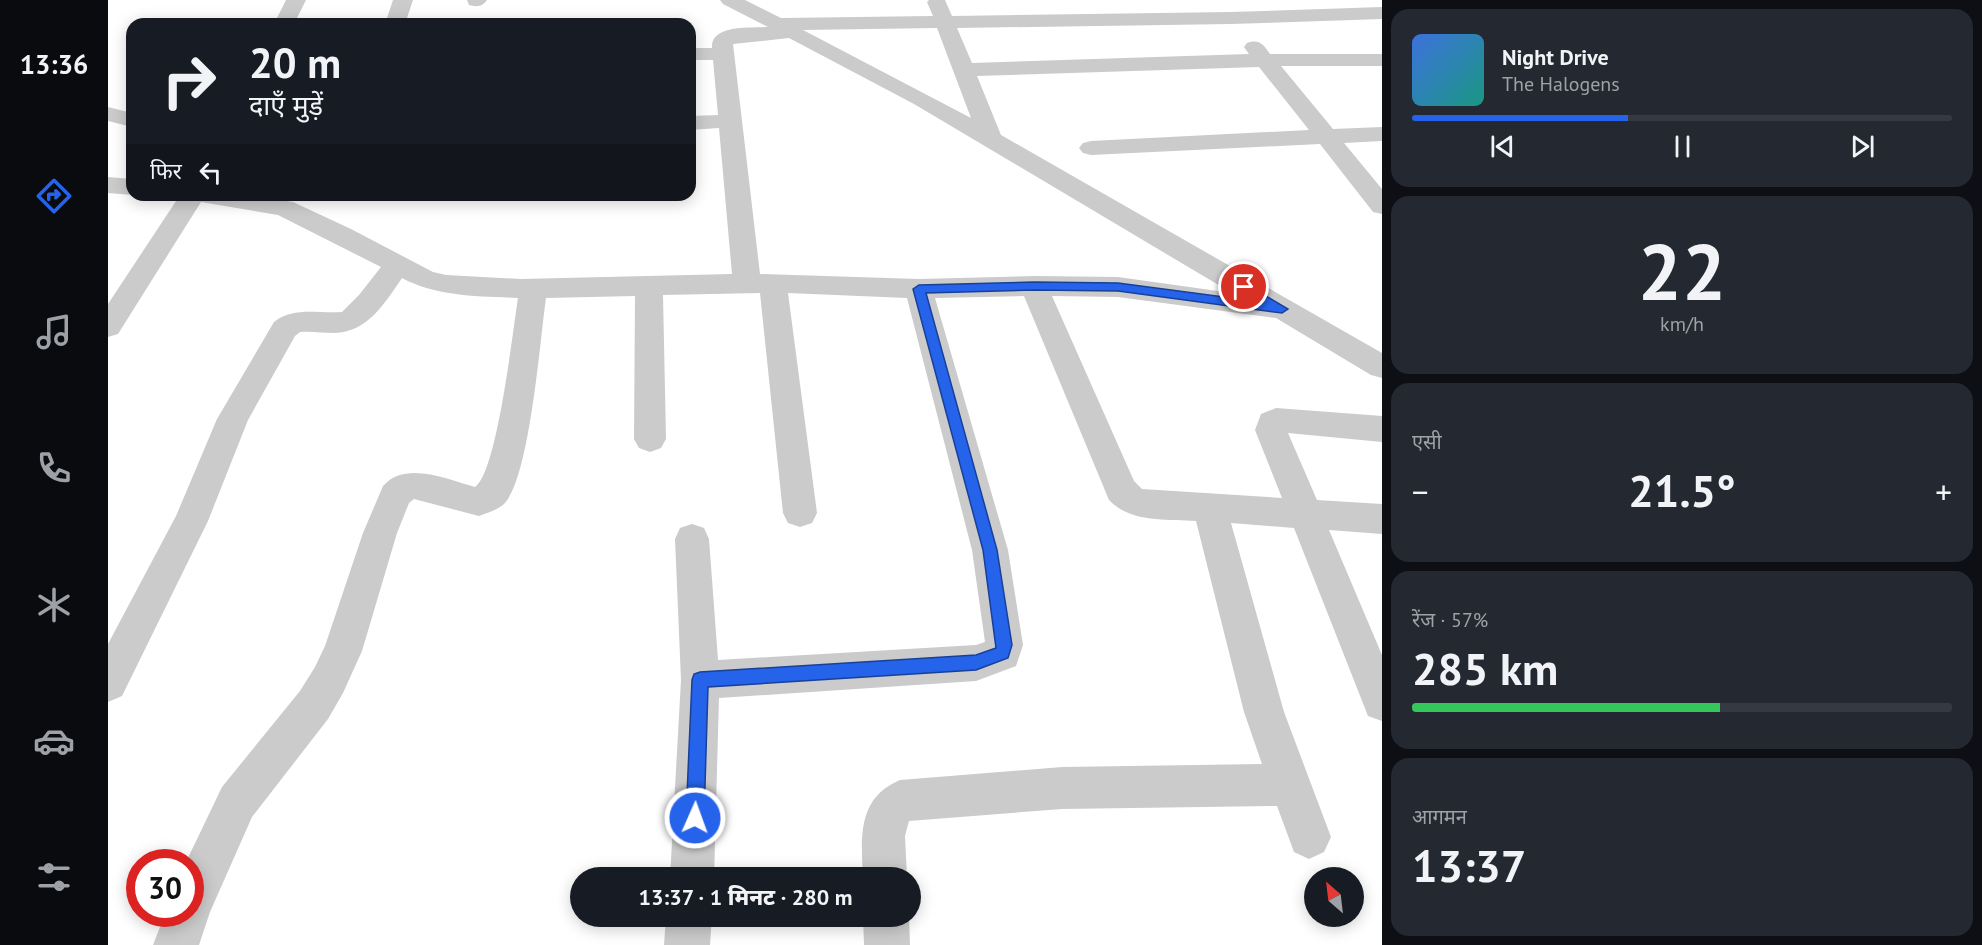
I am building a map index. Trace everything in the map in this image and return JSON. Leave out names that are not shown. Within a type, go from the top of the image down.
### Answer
[{"type":"street","points":[[287,18],[296,0]]},
{"type":"street","points":[[397,18],[403,0]]},
{"type":"street","points":[[730,0],[922,99],[1382,368]]},
{"type":"street","points":[[936,0],[992,139]]},
{"type":"street","points":[[1210,0],[1231,18],[1382,205]]},
{"type":"street","points":[[800,513],[729,121],[722,40],[785,28],[946,21],[1231,18],[1382,13]]},
{"type":"street","points":[[696,54],[722,54]]},
{"type":"street","points":[[965,70],[1264,60],[1382,60]]},
{"type":"street","points":[[108,114],[126,118]]},
{"type":"street","points":[[696,123],[729,121]]},
{"type":"street","points":[[1091,148],[1382,134]]},
{"type":"street","points":[[108,185],[126,186]]},
{"type":"street","points":[[108,327],[189,201]]},
{"type":"street","points":[[241,201],[284,208],[434,283],[470,287],[533,288],[760,283],[919,289],[1034,286],[1137,289],[1282,309]]},
{"type":"street","points":[[108,683],[191,521],[233,418],[284,328],[295,321],[333,324],[354,318],[398,265]]},
{"type":"street","points":[[649,286],[650,439]]},
{"type":"street","points":[[1034,286],[1125,496],[1141,503],[1382,519]]},
{"type":"street","points":[[204,874],[237,802],[314,705],[329,680],[343,651],[380,533],[395,496],[400,490],[414,485],[480,502],[492,494],[499,483],[512,437],[533,288]]},
{"type":"street","points":[[700,680],[976,663],[1003,653],[1004,645],[990,550],[919,289]]},
{"type":"street","points":[[1382,429],[1276,420],[1272,423],[1271,430],[1382,702]]},
{"type":"street","points":[[1210,507],[1260,700],[1309,837]]},
{"type":"street","points":[[692,539],[700,680],[692,867]]},
{"type":"street","points":[[885,867],[884,837],[887,812],[892,805],[900,801],[1062,788],[1290,785]]},
{"type":"street","points":[[176,945],[183,927]]},
{"type":"street","points":[[687,945],[688,927]]},
{"type":"street","points":[[886,927],[887,945]]},
{"type":"route","points":[[695,818],[700,680],[976,663],[1003,653],[1004,645],[990,550],[919,289],[1034,286],[1118,287],[1282,309],[1244,287]]}]
